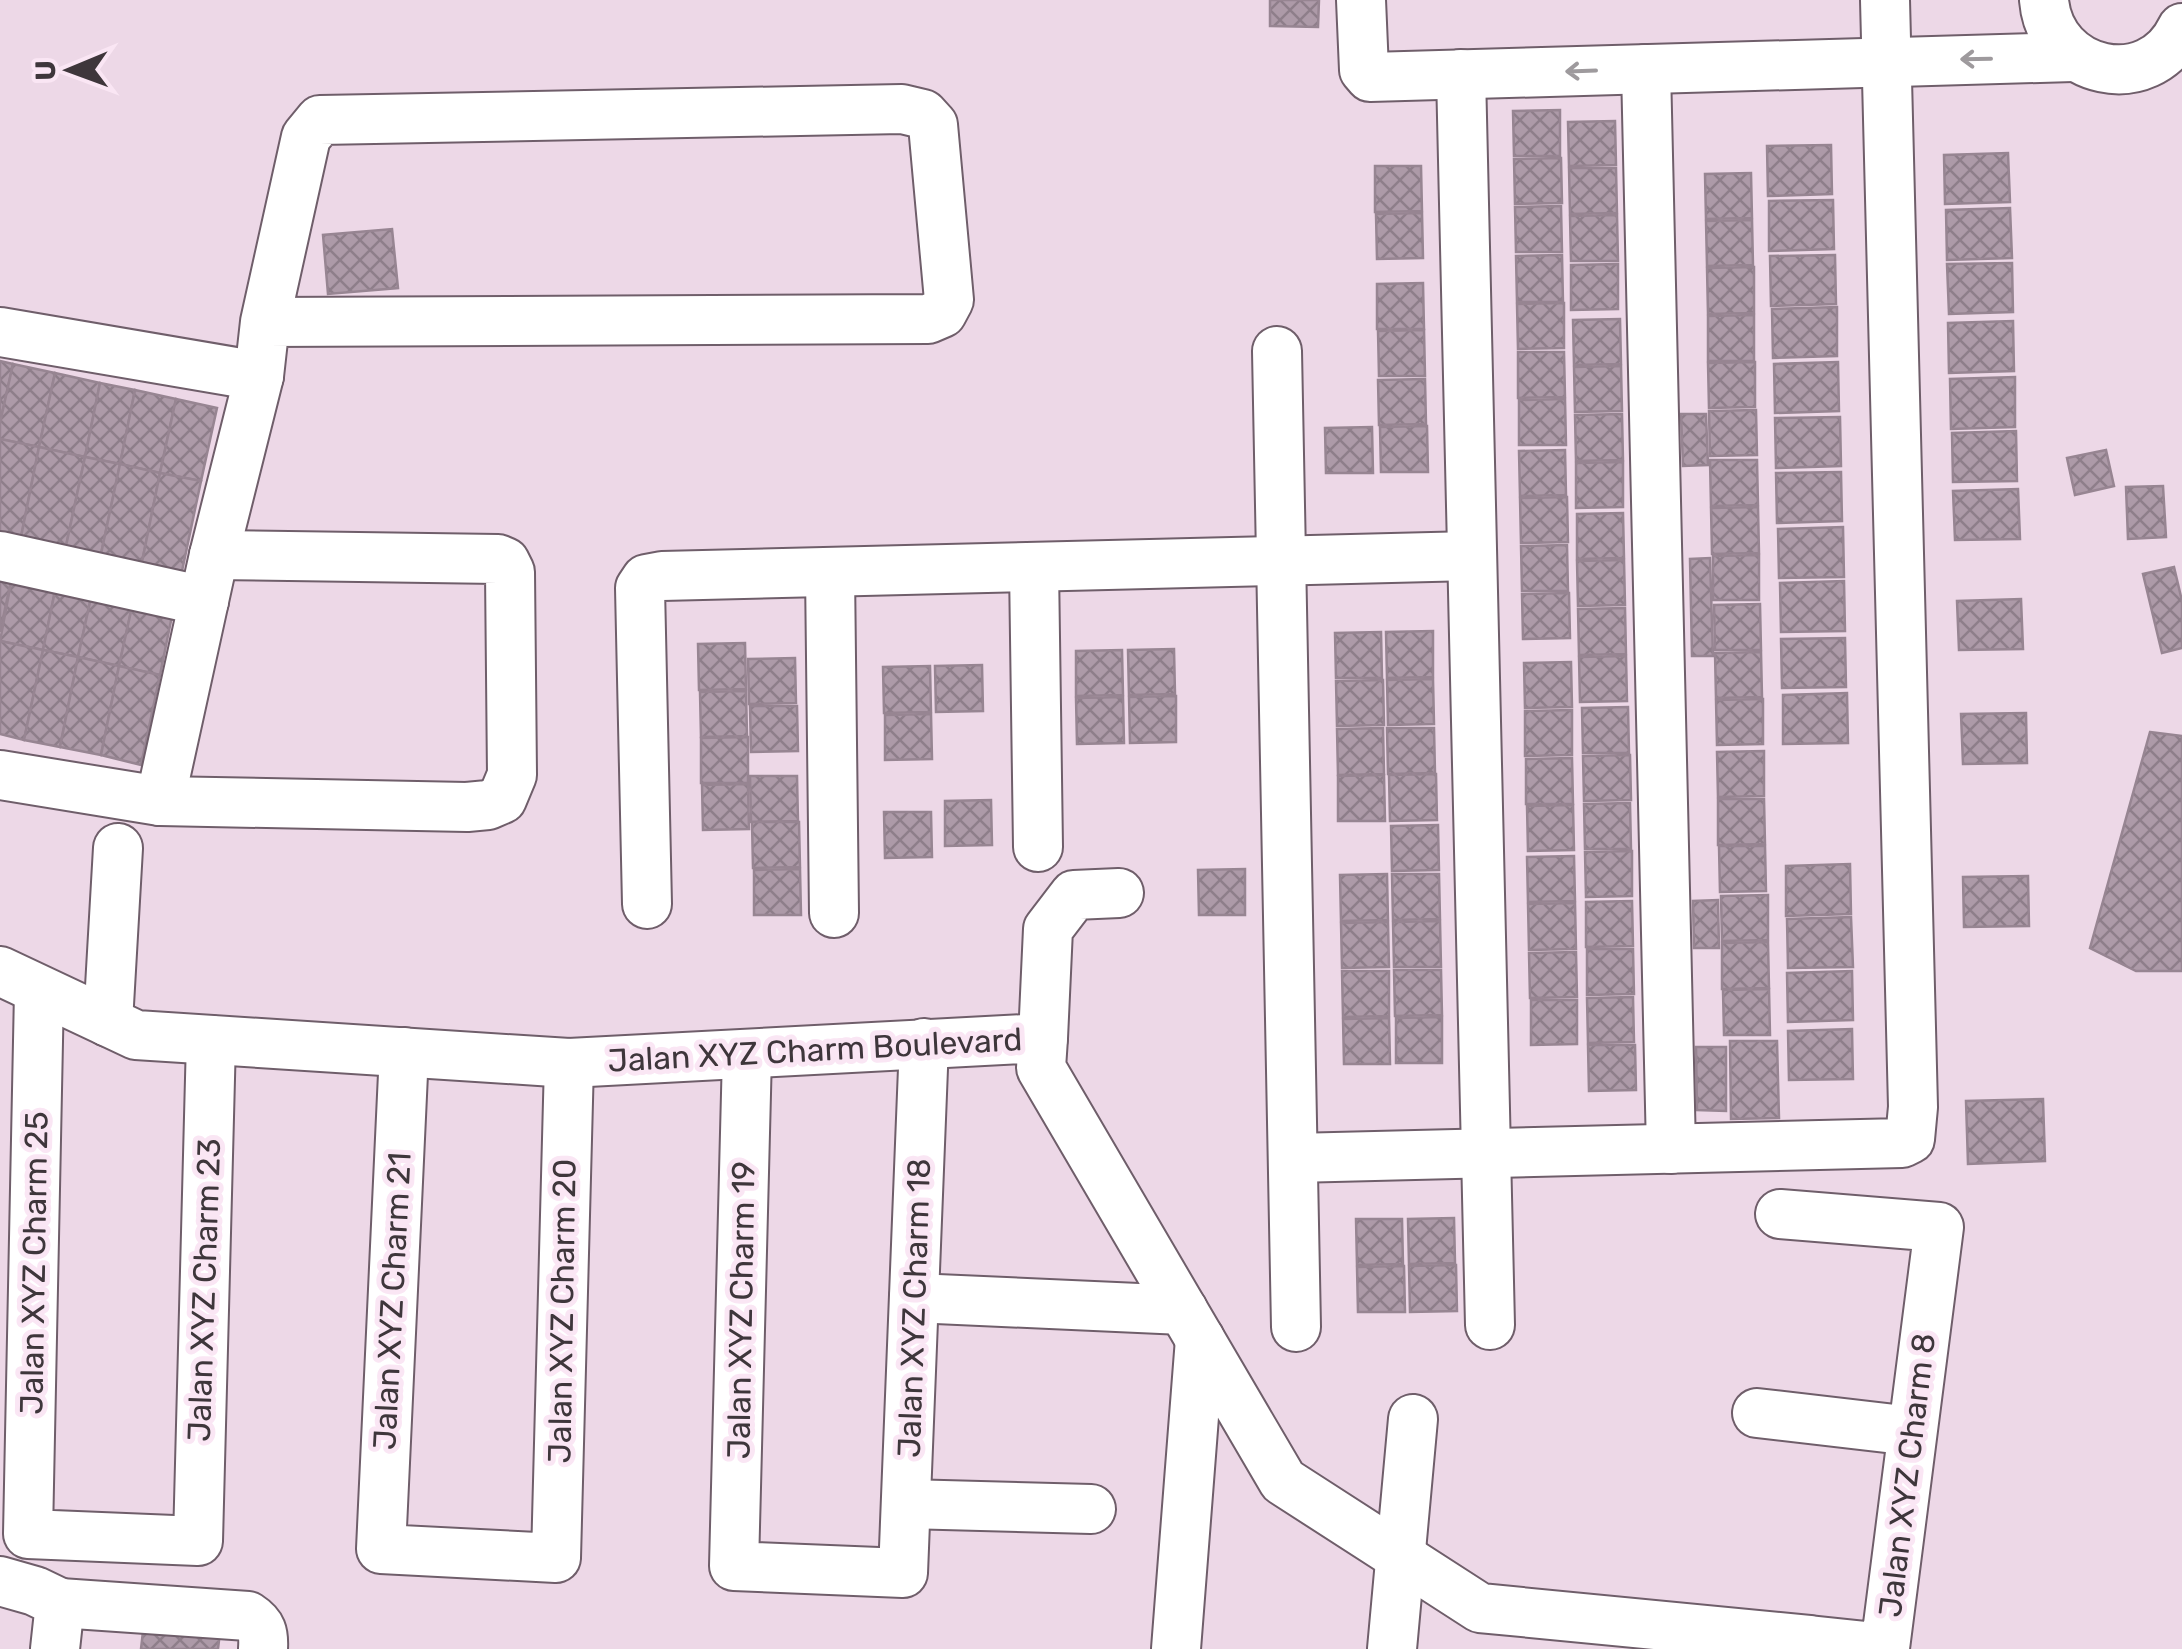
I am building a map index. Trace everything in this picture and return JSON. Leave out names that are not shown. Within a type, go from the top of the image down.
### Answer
[{"type":"street","points":[[1361,0],[1366,74],[2074,56]]},
{"type":"street","points":[[1294,1158],[1908,1142],[1912,1132],[1884,0]]},
{"type":"street","points":[[2044,0],[2049,25],[2063,48],[2106,70],[2130,70],[2162,54],[2182,28]]},
{"type":"street","points":[[1646,69],[1672,1149]]},
{"type":"street","points":[[1460,74],[1490,1325]]},
{"type":"street","points":[[160,801],[214,555],[259,376],[265,322],[306,137],[320,120],[902,108],[923,114],[933,125],[949,300],[942,313],[928,319],[265,322]]},
{"type":"street","points":[[0,332],[259,376]]},
{"type":"street","points":[[1277,351],[1296,1326]]},
{"type":"street","points":[[0,775],[160,801],[467,807],[502,799],[512,775],[510,572],[506,562],[214,555]]},
{"type":"street","points":[[0,556],[204,600]]},
{"type":"street","points":[[648,904],[640,584],[662,576],[1472,556]]},
{"type":"street","points":[[1034,567],[1038,848]]},
{"type":"street","points":[[830,572],[834,913]]},
{"type":"street","points":[[108,1022],[118,848]]},
{"type":"street","points":[[1043,1038],[1048,929],[1074,894],[1119,893]]},
{"type":"street","name":"Jalan XYZ Charm Boulevard","points":[[19,981],[136,1035],[569,1063],[1043,1038],[1042,1068],[1283,1482],[1480,1608],[1597,1634],[1809,1644]]},
{"type":"street","name":"Jalan XYZ Charm 25","points":[[19,981],[28,1534],[198,1541]]},
{"type":"street","name":"Jalan XYZ Charm 23","points":[[198,1541],[211,1040]]},
{"type":"street","name":"Jalan XYZ Charm 18","points":[[904,1574],[924,1043]]},
{"type":"street","name":"Jalan XYZ Charm 21","points":[[404,1052],[380,1550],[556,1558]]},
{"type":"street","name":"Jalan XYZ Charm 19","points":[[747,1054],[734,1566],[904,1574]]},
{"type":"street","name":"Jalan XYZ Charm 20","points":[[556,1558],[569,1063]]},
{"type":"street","name":"Jalan XYZ Charm 8","points":[[1780,1214],[1939,1227],[1885,1648],[1809,1644]]},
{"type":"street","points":[[914,1298],[1192,1325],[1176,1649]]},
{"type":"street","points":[[1757,1413],[1912,1431]]},
{"type":"street","points":[[1392,1649],[1413,1419]]},
{"type":"street","points":[[906,1504],[1092,1509]]},
{"type":"street","points":[[0,1581],[35,1591],[57,1626],[248,1616],[259,1623],[263,1649]]},
{"type":"building","points":[[1270,0],[1319,0],[1318,27],[1270,26]]},
{"type":"building","points":[[1560,110],[1560,156],[1514,156],[1513,111]]},
{"type":"building","points":[[1615,121],[1616,165],[1569,166],[1568,122]]},
{"type":"building","points":[[1831,145],[1832,194],[1768,196],[1767,146]]},
{"type":"building","points":[[2008,153],[2010,202],[1945,204],[1944,155]]},
{"type":"building","points":[[1561,158],[1562,203],[1515,204],[1514,159]]},
{"type":"building","points":[[1375,166],[1421,166],[1422,211],[1375,212]]},
{"type":"building","points":[[1569,168],[1616,168],[1617,213],[1570,214]]},
{"type":"building","points":[[1751,173],[1752,218],[1706,219],[1705,174]]},
{"type":"building","points":[[1833,200],[1834,249],[1769,251],[1769,201]]},
{"type":"building","points":[[1561,206],[1562,252],[1516,252],[1515,207]]},
{"type":"building","points":[[2010,208],[2012,258],[1947,260],[1946,210]]},
{"type":"building","points":[[1422,213],[1423,258],[1377,259],[1376,214]]},
{"type":"building","points":[[1617,215],[1618,261],[1571,261],[1570,216]]},
{"type":"building","points":[[1752,220],[1753,265],[1707,266],[1706,221]]},
{"type":"building","points":[[392,229],[398,288],[328,294],[323,235]]},
{"type":"building","points":[[1562,255],[1563,302],[1517,302],[1516,256]]},
{"type":"building","points":[[1835,255],[1836,304],[1771,306],[1770,256]]},
{"type":"building","points":[[2012,263],[2013,312],[1949,314],[1947,264]]},
{"type":"building","points":[[1618,264],[1618,309],[1571,310],[1571,265]]},
{"type":"building","points":[[1754,267],[1754,313],[1708,314],[1707,268]]},
{"type":"building","points":[[1423,283],[1424,329],[1377,329],[1377,284]]},
{"type":"building","points":[[1564,303],[1564,348],[1518,349],[1517,304]]},
{"type":"building","points":[[1837,307],[1837,356],[1773,358],[1772,309]]},
{"type":"building","points":[[1754,315],[1754,361],[1708,361],[1708,316]]},
{"type":"building","points":[[1620,319],[1621,364],[1574,365],[1573,320]]},
{"type":"building","points":[[2013,321],[2014,371],[1949,373],[1948,323]]},
{"type":"building","points":[[1424,330],[1425,376],[1379,376],[1378,331]]},
{"type":"building","points":[[1518,352],[1564,352],[1565,397],[1518,398]]},
{"type":"building","points":[[0,361],[13,364],[0,423]]},
{"type":"building","points":[[1755,362],[1755,407],[1709,408],[1708,363]]},
{"type":"building","points":[[1838,362],[1839,411],[1775,413],[1774,364]]},
{"type":"building","points":[[13,364],[55,373],[39,447],[0,439]]},
{"type":"building","points":[[1621,366],[1622,411],[1575,412],[1574,367]]},
{"type":"building","points":[[55,373],[100,383],[85,457],[39,447]]},
{"type":"building","points":[[2015,377],[2015,427],[1951,429],[1950,379]]},
{"type":"building","points":[[1425,379],[1426,424],[1379,425],[1378,380]]},
{"type":"building","points":[[100,383],[135,390],[120,464],[85,457]]},
{"type":"building","points":[[135,390],[176,399],[160,473],[120,464]]},
{"type":"building","points":[[176,399],[217,408],[201,481],[160,473]]},
{"type":"building","points":[[1565,399],[1566,445],[1519,445],[1519,400]]},
{"type":"building","points":[[1756,410],[1757,455],[1710,456],[1709,411]]},
{"type":"building","points":[[1622,414],[1623,460],[1576,461],[1575,415]]},
{"type":"building","points":[[1681,414],[1706,414],[1708,465],[1683,466]]},
{"type":"building","points":[[1840,417],[1841,466],[1776,468],[1775,418]]},
{"type":"building","points":[[1427,426],[1428,472],[1381,472],[1380,427]]},
{"type":"building","points":[[1372,427],[1373,473],[1326,473],[1325,428]]},
{"type":"building","points":[[2016,431],[2017,481],[1953,482],[1952,433]]},
{"type":"building","points":[[0,439],[39,447],[21,537],[0,532]]},
{"type":"building","points":[[39,447],[85,457],[66,546],[21,537]]},
{"type":"building","points":[[1565,450],[1566,495],[1520,496],[1519,451]]},
{"type":"building","points":[[2106,450],[2114,486],[2075,495],[2067,458]]},
{"type":"building","points":[[85,457],[120,464],[101,554],[66,546]]},
{"type":"building","points":[[1710,460],[1757,460],[1758,505],[1711,506]]},
{"type":"building","points":[[1623,462],[1623,507],[1576,508],[1576,463]]},
{"type":"building","points":[[120,464],[160,473],[142,562],[101,554]]},
{"type":"building","points":[[1841,472],[1842,521],[1777,523],[1776,473]]},
{"type":"building","points":[[160,473],[201,481],[182,571],[142,562]]},
{"type":"building","points":[[2163,486],[2166,537],[2128,539],[2126,487]]},
{"type":"building","points":[[2018,489],[2020,539],[1955,540],[1953,491]]},
{"type":"building","points":[[1567,497],[1568,542],[1521,543],[1520,498]]},
{"type":"building","points":[[1758,507],[1759,553],[1712,554],[1711,508]]},
{"type":"building","points":[[1623,513],[1624,558],[1577,559],[1577,514]]},
{"type":"building","points":[[1843,527],[1844,577],[1779,578],[1778,529]]},
{"type":"building","points":[[1567,545],[1568,591],[1522,591],[1521,546]]},
{"type":"building","points":[[1759,555],[1759,600],[1713,600],[1713,556]]},
{"type":"building","points":[[1710,558],[1713,656],[1692,656],[1690,559]]},
{"type":"building","points":[[1624,560],[1625,605],[1578,606],[1577,561]]},
{"type":"building","points":[[0,564],[14,567],[0,632]]},
{"type":"building","points":[[14,567],[58,576],[43,650],[0,641]]},
{"type":"building","points":[[2174,567],[2182,601],[2182,648],[2162,653],[2143,574]]},
{"type":"building","points":[[58,576],[94,584],[78,657],[43,650]]},
{"type":"building","points":[[1844,581],[1845,631],[1781,632],[1780,583]]},
{"type":"building","points":[[94,584],[135,593],[119,666],[78,657]]},
{"type":"building","points":[[135,593],[175,601],[160,675],[119,666]]},
{"type":"building","points":[[1569,593],[1570,638],[1523,639],[1522,594]]},
{"type":"building","points":[[2021,599],[2023,649],[1959,650],[1957,601]]},
{"type":"building","points":[[1760,604],[1761,650],[1715,650],[1714,605]]},
{"type":"building","points":[[1625,608],[1626,654],[1579,655],[1578,609]]},
{"type":"building","points":[[1433,631],[1433,677],[1387,678],[1386,632]]},
{"type":"building","points":[[1381,632],[1382,678],[1336,678],[1335,633]]},
{"type":"building","points":[[1845,638],[1846,687],[1782,688],[1781,639]]},
{"type":"building","points":[[0,641],[43,650],[24,740],[0,734]]},
{"type":"building","points":[[745,643],[746,689],[699,690],[698,644]]},
{"type":"building","points":[[1174,649],[1175,694],[1129,695],[1128,650]]},
{"type":"building","points":[[43,650],[78,657],[60,747],[24,740]]},
{"type":"building","points":[[1122,650],[1123,695],[1076,696],[1076,651]]},
{"type":"building","points":[[1761,652],[1762,697],[1716,698],[1715,653]]},
{"type":"building","points":[[1626,656],[1627,701],[1580,702],[1579,657]]},
{"type":"building","points":[[78,657],[119,666],[101,755],[60,747]]},
{"type":"building","points":[[795,658],[796,703],[749,704],[748,659]]},
{"type":"building","points":[[1571,662],[1572,707],[1525,708],[1524,663]]},
{"type":"building","points":[[982,665],[983,711],[936,712],[935,666]]},
{"type":"building","points":[[119,666],[160,675],[141,765],[101,755]]},
{"type":"building","points":[[930,666],[931,712],[884,713],[883,667]]},
{"type":"building","points":[[1433,679],[1434,724],[1388,725],[1387,680]]},
{"type":"building","points":[[1383,680],[1384,725],[1337,726],[1336,681]]},
{"type":"building","points":[[746,691],[747,736],[701,737],[700,692]]},
{"type":"building","points":[[1847,693],[1848,743],[1783,744],[1783,695]]},
{"type":"building","points":[[1176,696],[1176,742],[1130,743],[1129,697]]},
{"type":"building","points":[[1123,697],[1124,743],[1077,744],[1076,698]]},
{"type":"building","points":[[1763,699],[1763,744],[1717,745],[1716,700]]},
{"type":"building","points":[[750,706],[797,706],[798,751],[751,752]]},
{"type":"building","points":[[1628,707],[1629,753],[1583,753],[1582,708]]},
{"type":"building","points":[[1572,710],[1572,755],[1525,756],[1525,711]]},
{"type":"building","points":[[2026,713],[2027,763],[1963,764],[1961,714]]},
{"type":"building","points":[[931,714],[932,759],[885,760],[885,715]]},
{"type":"building","points":[[1383,728],[1384,774],[1338,775],[1337,729]]},
{"type":"building","points":[[1387,728],[1434,728],[1435,773],[1388,774]]},
{"type":"building","points":[[2150,732],[2182,736],[2182,971],[2136,971],[2090,948]]},
{"type":"building","points":[[748,737],[748,783],[701,783],[701,738]]},
{"type":"building","points":[[1764,751],[1764,796],[1718,797],[1717,752]]},
{"type":"building","points":[[1630,755],[1631,800],[1584,801],[1583,756]]},
{"type":"building","points":[[1572,758],[1573,804],[1526,804],[1526,759]]},
{"type":"building","points":[[1436,774],[1437,820],[1390,821],[1389,775]]},
{"type":"building","points":[[1384,775],[1385,821],[1338,821],[1338,776]]},
{"type":"building","points":[[750,776],[797,776],[798,821],[751,822]]},
{"type":"building","points":[[748,784],[749,829],[703,830],[702,785]]},
{"type":"building","points":[[1718,799],[1764,799],[1765,844],[1718,845]]},
{"type":"building","points":[[991,800],[992,845],[945,846],[945,801]]},
{"type":"building","points":[[1630,803],[1631,849],[1585,849],[1584,804]]},
{"type":"building","points":[[1573,805],[1574,850],[1528,851],[1527,806]]},
{"type":"building","points":[[884,812],[931,812],[932,857],[885,858]]},
{"type":"building","points":[[752,822],[799,822],[800,867],[753,868]]},
{"type":"building","points":[[1438,825],[1439,870],[1392,871],[1391,826]]},
{"type":"building","points":[[1719,846],[1765,846],[1766,891],[1720,892]]},
{"type":"building","points":[[1632,851],[1632,896],[1586,897],[1585,852]]},
{"type":"building","points":[[1574,856],[1575,901],[1528,902],[1527,857]]},
{"type":"building","points":[[1850,864],[1851,914],[1786,916],[1786,866]]},
{"type":"building","points":[[800,869],[801,915],[754,915],[754,870]]},
{"type":"building","points":[[1245,869],[1245,915],[1199,915],[1198,870]]},
{"type":"building","points":[[1387,874],[1388,920],[1341,921],[1340,875]]},
{"type":"building","points":[[1392,874],[1439,874],[1440,919],[1393,920]]},
{"type":"building","points":[[2028,876],[2029,926],[1964,927],[1963,877]]},
{"type":"building","points":[[1768,895],[1768,940],[1722,941],[1721,896]]},
{"type":"building","points":[[1718,900],[1719,948],[1694,948],[1693,901]]},
{"type":"building","points":[[1632,901],[1633,946],[1586,947],[1586,902]]},
{"type":"building","points":[[1575,903],[1576,949],[1529,950],[1528,904]]},
{"type":"building","points":[[1851,917],[1853,967],[1788,968],[1787,919]]},
{"type":"building","points":[[1440,921],[1441,967],[1394,967],[1393,922]]},
{"type":"building","points":[[1388,922],[1389,967],[1342,968],[1341,923]]},
{"type":"building","points":[[1768,942],[1769,988],[1722,989],[1722,943]]},
{"type":"building","points":[[1587,949],[1633,949],[1634,994],[1587,995]]},
{"type":"building","points":[[1576,952],[1577,997],[1530,998],[1529,953]]},
{"type":"building","points":[[1394,970],[1441,970],[1442,1015],[1395,1016]]},
{"type":"building","points":[[1342,971],[1389,971],[1389,1016],[1343,1017]]},
{"type":"building","points":[[1852,971],[1853,1020],[1788,1022],[1787,973]]},
{"type":"building","points":[[1769,989],[1770,1035],[1724,1035],[1723,990]]},
{"type":"building","points":[[1633,997],[1634,1042],[1588,1043],[1587,998]]},
{"type":"building","points":[[1531,1000],[1577,1000],[1577,1044],[1531,1045]]},
{"type":"building","points":[[1442,1017],[1442,1063],[1396,1063],[1396,1018]]},
{"type":"building","points":[[1389,1018],[1390,1064],[1344,1064],[1343,1019]]},
{"type":"building","points":[[1852,1029],[1853,1079],[1789,1080],[1788,1031]]},
{"type":"building","points":[[1730,1041],[1777,1041],[1779,1118],[1731,1119]]},
{"type":"building","points":[[1588,1045],[1635,1045],[1636,1090],[1589,1091]]},
{"type":"building","points":[[1696,1047],[1726,1047],[1726,1111],[1697,1110]]},
{"type":"building","points":[[2043,1099],[2045,1161],[1968,1164],[1966,1101]]},
{"type":"building","points":[[1454,1218],[1455,1263],[1409,1264],[1408,1219]]},
{"type":"building","points":[[1356,1219],[1402,1219],[1403,1264],[1357,1265]]},
{"type":"building","points":[[1456,1265],[1457,1311],[1410,1312],[1409,1266]]},
{"type":"building","points":[[1404,1266],[1405,1312],[1358,1312],[1357,1267]]},
{"type":"building","points":[[144,1623],[220,1632],[218,1649],[141,1649]]}]
